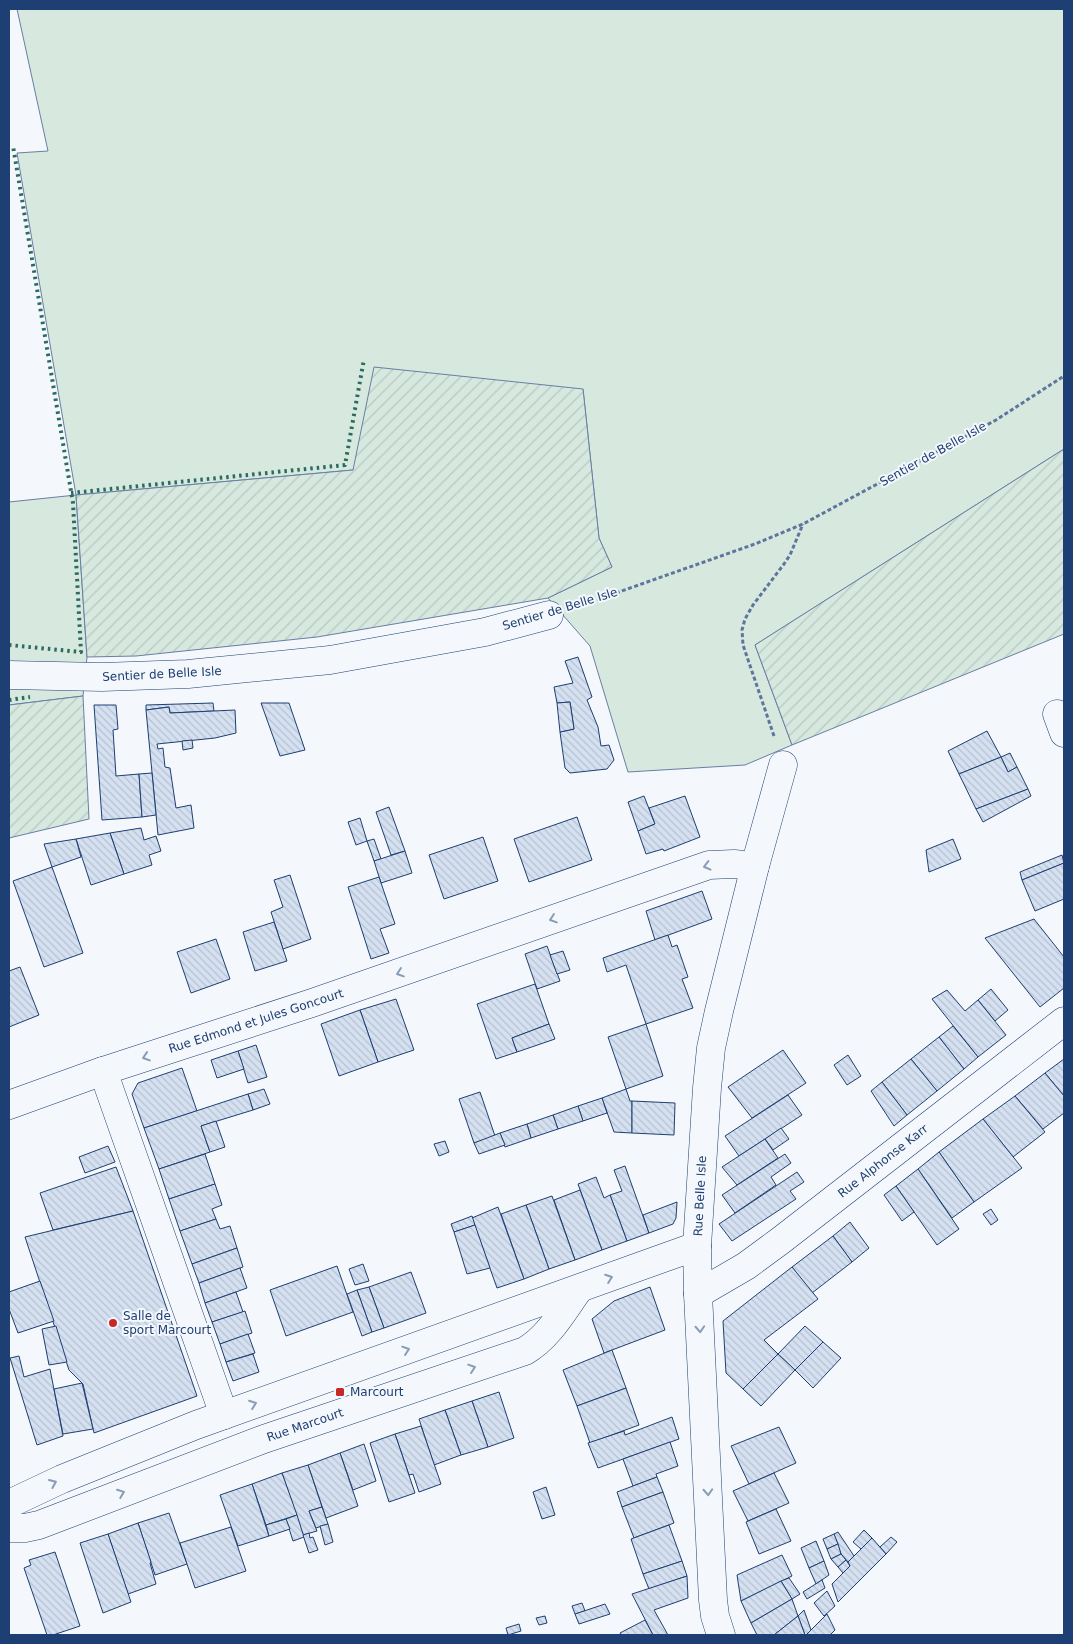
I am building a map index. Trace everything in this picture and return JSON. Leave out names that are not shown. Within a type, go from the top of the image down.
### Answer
[{"type":"street","name":"Sentier de Belle Isle","points":[[9,675],[102,677],[188,674],[330,660],[485,632],[549,614]]},
{"type":"street","name":"Rue Belle Isle","points":[[721,1635],[715,1616],[713,1600],[698,1294],[697,1246],[706,1088],[711,1048],[755,866],[783,765]]},
{"type":"street","name":"Rue Edmond et Jules Goncourt","points":[[9,1105],[103,1071],[312,1003],[709,865],[722,863],[755,866]]},
{"type":"street","name":"Rue Alphonse Karr","points":[[698,1294],[746,1266],[1064,1021]]},
{"type":"street","points":[[103,1071],[224,1415]]},
{"type":"street","points":[[9,1504],[85,1469],[224,1415],[697,1246]]},
{"type":"street","name":"Rue Marcourt","points":[[9,1528],[25,1528],[39,1525],[264,1439],[525,1351],[546,1335],[579,1289]]},
{"type":"path","name":"Sentier de Belle Isle","points":[[549,614],[589,602],[755,544],[803,524],[980,429],[1018,407],[1064,376]]},
{"type":"path","points":[[783,765],[743,645],[742,630],[745,619],[753,605],[790,555],[803,524]]},
{"type":"shaded area","points":[[17,9],[1064,9],[1064,449],[755,645],[792,745],[745,765],[628,772],[590,646],[548,598],[612,567],[599,538],[583,389],[353,470],[76,495],[17,153],[48,151]]},
{"type":"shaded area","points":[[374,367],[583,389],[599,538],[612,567],[548,598],[317,637],[136,656],[87,657],[76,495],[353,470]]},
{"type":"shaded area","points":[[1064,449],[1064,634],[792,745],[755,645]]},
{"type":"shaded area","points":[[76,495],[87,657],[83,696],[9,705],[9,502]]},
{"type":"shaded area","points":[[83,696],[89,819],[9,838],[9,705]]},
{"type":"building","points":[[578,657],[592,697],[587,700],[598,727],[601,746],[609,745],[614,760],[607,769],[570,773],[565,768],[560,732],[574,729],[570,702],[557,703],[554,687],[573,683],[565,661]]},
{"type":"building","points":[[570,702],[574,729],[560,732],[557,703]]},
{"type":"building","points":[[213,703],[214,711],[170,713],[169,707],[146,710],[146,705]]},
{"type":"building","points":[[261,703],[289,703],[305,750],[280,756]]},
{"type":"building","points":[[94,705],[116,705],[118,729],[113,730],[116,776],[139,774],[142,817],[102,820]]},
{"type":"building","points":[[169,707],[170,713],[235,710],[236,733],[215,738],[157,744],[158,749],[163,748],[165,767],[170,768],[176,808],[191,805],[194,828],[158,835],[146,710]]},
{"type":"building","points":[[987,731],[1001,757],[959,774],[948,751]]},
{"type":"building","points":[[192,740],[193,748],[183,750],[182,741]]},
{"type":"building","points":[[1010,753],[1017,767],[1008,772],[1001,757]]},
{"type":"building","points":[[1001,757],[1008,772],[1017,767],[1028,789],[976,809],[959,774]]},
{"type":"building","points":[[152,773],[156,815],[142,817],[139,774]]},
{"type":"building","points":[[1028,789],[1031,796],[983,822],[976,809]]},
{"type":"building","points":[[644,796],[655,824],[638,831],[628,802]]},
{"type":"building","points":[[685,796],[700,837],[664,851],[663,849],[646,854],[638,831],[655,824],[649,808]]},
{"type":"building","points":[[389,807],[405,851],[391,855],[376,812]]},
{"type":"building","points":[[577,817],[592,860],[529,882],[514,839]]},
{"type":"building","points":[[360,818],[367,841],[356,845],[348,822]]},
{"type":"building","points":[[141,828],[144,840],[156,836],[161,851],[149,855],[152,865],[124,874],[110,833]]},
{"type":"building","points":[[110,833],[124,874],[91,885],[76,839]]},
{"type":"building","points":[[483,837],[498,881],[444,899],[429,855]]},
{"type":"building","points":[[76,839],[81,857],[52,867],[44,844]]},
{"type":"building","points":[[374,839],[381,859],[374,861],[367,841]]},
{"type":"building","points":[[953,839],[961,859],[929,872],[926,850]]},
{"type":"building","points":[[405,851],[412,873],[381,883],[374,861]]},
{"type":"building","points":[[1062,855],[1064,863],[1022,880],[1020,872]]},
{"type":"building","points":[[1064,863],[1064,899],[1035,911],[1022,880]]},
{"type":"building","points":[[52,867],[83,953],[44,967],[13,881]]},
{"type":"building","points":[[290,875],[311,939],[283,949],[271,912],[283,907],[274,880]]},
{"type":"building","points":[[379,877],[395,924],[380,929],[389,953],[371,959],[348,887]]},
{"type":"building","points":[[702,891],[712,919],[655,940],[646,911]]},
{"type":"building","points":[[1034,919],[1064,957],[1064,988],[1040,1007],[985,938]]},
{"type":"building","points":[[274,922],[287,961],[255,971],[243,932]]},
{"type":"building","points":[[668,935],[672,947],[677,945],[688,977],[682,979],[693,1008],[646,1024],[626,965],[607,972],[603,958]]},
{"type":"building","points":[[216,939],[230,979],[191,993],[177,952]]},
{"type":"building","points":[[547,946],[560,981],[537,989],[525,954]]},
{"type":"building","points":[[563,951],[570,970],[557,974],[550,955]]},
{"type":"building","points":[[20,967],[39,1015],[9,1027],[9,971]]},
{"type":"building","points":[[535,984],[549,1024],[512,1038],[517,1052],[496,1059],[477,1004]]},
{"type":"building","points":[[991,989],[1008,1010],[995,1021],[978,1000]]},
{"type":"building","points":[[947,990],[965,1011],[978,1000],[1006,1035],[978,1057],[932,999]]},
{"type":"building","points":[[396,999],[414,1050],[378,1062],[360,1010]]},
{"type":"building","points":[[360,1010],[378,1062],[339,1076],[321,1024]]},
{"type":"building","points":[[549,1024],[555,1039],[517,1052],[512,1038]]},
{"type":"building","points":[[646,1024],[663,1076],[626,1089],[608,1037]]},
{"type":"building","points":[[953,1026],[978,1057],[964,1069],[939,1037]]},
{"type":"building","points":[[939,1037],[964,1069],[937,1091],[911,1059]]},
{"type":"building","points":[[256,1045],[267,1077],[248,1083],[238,1051]]},
{"type":"building","points":[[783,1050],[806,1083],[752,1118],[728,1087]]},
{"type":"building","points":[[238,1051],[244,1069],[217,1078],[211,1060]]},
{"type":"building","points":[[848,1055],[861,1076],[847,1085],[834,1065]]},
{"type":"building","points":[[911,1059],[937,1091],[907,1115],[882,1082]]},
{"type":"building","points":[[1064,1059],[1064,1096],[1045,1073]]},
{"type":"building","points":[[182,1068],[197,1111],[144,1128],[132,1094],[138,1083]]},
{"type":"building","points":[[1045,1073],[1064,1096],[1064,1113],[1043,1129],[1015,1096]]},
{"type":"building","points":[[882,1082],[907,1115],[894,1126],[871,1091]]},
{"type":"building","points":[[264,1089],[270,1104],[253,1110],[248,1094]]},
{"type":"building","points":[[626,1089],[630,1101],[632,1101],[632,1133],[614,1132],[602,1098]]},
{"type":"building","points":[[480,1092],[495,1136],[474,1143],[459,1099]]},
{"type":"building","points":[[248,1094],[253,1110],[201,1126],[210,1152],[159,1169],[144,1128]]},
{"type":"building","points":[[788,1095],[802,1115],[739,1156],[725,1136]]},
{"type":"building","points":[[1015,1096],[1045,1132],[1013,1157],[983,1119]]},
{"type":"building","points":[[602,1098],[607,1113],[583,1121],[578,1106]]},
{"type":"building","points":[[632,1101],[675,1103],[674,1135],[632,1133]]},
{"type":"building","points":[[578,1106],[583,1121],[558,1129],[553,1115]]},
{"type":"building","points":[[553,1115],[558,1129],[531,1138],[527,1124]]},
{"type":"building","points":[[983,1119],[1022,1168],[974,1202],[939,1152]]},
{"type":"building","points":[[216,1121],[225,1147],[210,1152],[201,1126]]},
{"type":"building","points":[[527,1124],[531,1138],[505,1147],[500,1133]]},
{"type":"building","points":[[781,1128],[789,1139],[773,1150],[765,1139]]},
{"type":"building","points":[[500,1133],[505,1145],[479,1154],[474,1143]]},
{"type":"building","points":[[765,1139],[778,1158],[737,1185],[722,1167]]},
{"type":"building","points":[[445,1141],[449,1152],[439,1156],[434,1144]]},
{"type":"building","points":[[108,1146],[115,1162],[85,1173],[79,1157]]},
{"type":"building","points":[[939,1152],[974,1202],[952,1218],[918,1169]]},
{"type":"building","points":[[205,1154],[215,1184],[169,1199],[159,1169]]},
{"type":"building","points":[[785,1154],[791,1163],[771,1177],[776,1185],[735,1213],[722,1195]]},
{"type":"building","points":[[625,1166],[649,1233],[627,1241],[610,1195],[622,1191],[614,1170]]},
{"type":"building","points":[[116,1167],[133,1211],[53,1230],[40,1193]]},
{"type":"building","points":[[918,1169],[959,1229],[937,1245],[896,1186]]},
{"type":"building","points":[[797,1172],[804,1182],[790,1191],[796,1199],[732,1241],[719,1224]]},
{"type":"building","points":[[596,1177],[604,1198],[610,1195],[627,1241],[602,1250],[578,1184]]},
{"type":"building","points":[[215,1184],[222,1205],[212,1209],[216,1219],[180,1231],[169,1199]]},
{"type":"building","points":[[896,1186],[914,1212],[902,1221],[884,1195]]},
{"type":"building","points":[[580,1190],[602,1250],[575,1260],[554,1200]]},
{"type":"building","points":[[552,1196],[575,1260],[549,1269],[526,1205]]},
{"type":"building","points":[[677,1202],[676,1218],[673,1224],[649,1233],[643,1215]]},
{"type":"building","points":[[526,1205],[549,1269],[524,1279],[501,1214]]},
{"type":"building","points":[[498,1207],[524,1279],[497,1288],[472,1218]]},
{"type":"building","points":[[991,1209],[998,1220],[991,1225],[983,1214]]},
{"type":"building","name":"Salle de sport Marcourt","points":[[133,1211],[197,1396],[94,1433],[83,1384],[69,1370],[25,1237]]},
{"type":"building","points":[[472,1216],[475,1225],[454,1232],[451,1224]]},
{"type":"building","points":[[216,1219],[220,1229],[230,1226],[237,1248],[192,1264],[180,1231]]},
{"type":"building","points":[[850,1222],[869,1248],[852,1262],[833,1236]]},
{"type":"building","points":[[475,1225],[490,1268],[467,1274],[454,1232]]},
{"type":"building","points":[[833,1236],[852,1262],[812,1293],[792,1267]]},
{"type":"building","points":[[237,1248],[243,1267],[199,1283],[192,1264]]},
{"type":"building","points":[[363,1264],[369,1281],[355,1285],[349,1269]]},
{"type":"building","points":[[337,1266],[353,1312],[286,1336],[270,1290]]},
{"type":"building","points":[[792,1267],[818,1299],[764,1340],[778,1354],[743,1389],[726,1373],[723,1321]]},
{"type":"building","points":[[240,1268],[247,1288],[205,1303],[199,1283]]},
{"type":"building","points":[[411,1272],[426,1313],[384,1328],[369,1287]]},
{"type":"building","points":[[40,1281],[54,1321],[18,1333],[9,1309],[9,1292]]},
{"type":"building","points":[[369,1287],[384,1328],[372,1332],[357,1290]]},
{"type":"building","points":[[650,1287],[665,1330],[604,1353],[592,1319],[614,1301]]},
{"type":"building","points":[[357,1290],[372,1332],[362,1336],[347,1294]]},
{"type":"building","points":[[236,1292],[243,1312],[212,1322],[205,1303]]},
{"type":"building","points":[[245,1311],[252,1333],[220,1344],[212,1322]]},
{"type":"building","points":[[56,1326],[67,1362],[49,1365],[42,1329]]},
{"type":"building","points":[[805,1326],[823,1342],[795,1370],[778,1354]]},
{"type":"building","points":[[248,1334],[255,1353],[226,1362],[220,1344]]},
{"type":"building","points":[[823,1342],[841,1358],[813,1388],[795,1370]]},
{"type":"building","points":[[612,1350],[626,1388],[577,1406],[563,1370]]},
{"type":"building","points":[[253,1354],[259,1372],[233,1381],[226,1362]]},
{"type":"building","points":[[778,1354],[795,1370],[761,1406],[743,1389]]},
{"type":"building","points":[[19,1356],[24,1377],[50,1369],[63,1436],[37,1445],[10,1358]]},
{"type":"building","points":[[82,1383],[93,1429],[63,1434],[54,1389]]},
{"type":"building","points":[[626,1388],[639,1425],[590,1443],[577,1406]]},
{"type":"building","points":[[499,1392],[514,1438],[488,1447],[472,1401]]},
{"type":"building","points":[[472,1401],[488,1447],[461,1455],[445,1410]]},
{"type":"building","points":[[445,1410],[461,1455],[434,1465],[419,1419]]},
{"type":"building","points":[[672,1417],[679,1439],[598,1468],[588,1443],[624,1431],[625,1435]]},
{"type":"building","points":[[421,1426],[441,1484],[419,1492],[413,1474],[409,1475],[395,1434]]},
{"type":"building","points":[[779,1427],[796,1463],[749,1484],[731,1446]]},
{"type":"building","points":[[395,1434],[415,1493],[389,1502],[370,1443]]},
{"type":"building","points":[[670,1442],[678,1466],[656,1474],[657,1477],[633,1486],[623,1459]]},
{"type":"building","points":[[364,1444],[376,1481],[353,1490],[340,1453]]},
{"type":"building","points":[[340,1453],[358,1506],[326,1518],[308,1465]]},
{"type":"building","points":[[308,1465],[322,1507],[309,1511],[317,1531],[303,1535],[282,1473]]},
{"type":"building","points":[[282,1473],[297,1515],[266,1525],[252,1484]]},
{"type":"building","points":[[774,1473],[789,1503],[748,1521],[733,1491]]},
{"type":"building","points":[[657,1477],[663,1492],[622,1507],[617,1492]]},
{"type":"building","points":[[252,1484],[269,1536],[238,1546],[220,1495]]},
{"type":"building","points":[[546,1487],[555,1515],[542,1519],[533,1492]]},
{"type":"building","points":[[663,1492],[674,1523],[634,1538],[622,1507]]},
{"type":"building","points":[[322,1507],[328,1524],[316,1528],[309,1511]]},
{"type":"building","points":[[776,1509],[791,1541],[759,1554],[746,1522]]},
{"type":"building","points":[[169,1513],[187,1564],[155,1575],[138,1523]]},
{"type":"building","points":[[297,1515],[304,1537],[293,1541],[286,1519]]},
{"type":"building","points":[[286,1519],[290,1529],[269,1536],[266,1525]]},
{"type":"building","points":[[138,1523],[156,1584],[128,1594],[108,1534]]},
{"type":"building","points":[[328,1524],[333,1542],[325,1545],[320,1526]]},
{"type":"building","points":[[669,1525],[682,1561],[643,1574],[631,1539]]},
{"type":"building","points":[[231,1527],[246,1571],[195,1588],[180,1543]]},
{"type":"building","points":[[864,1530],[872,1538],[861,1549],[853,1542]]},
{"type":"building","points":[[838,1532],[854,1556],[848,1562],[841,1554],[834,1534]]},
{"type":"building","points":[[309,1533],[310,1538],[313,1537],[318,1550],[309,1553],[303,1535]]},
{"type":"building","points":[[108,1534],[131,1602],[103,1613],[80,1543]]},
{"type":"building","points":[[834,1534],[838,1544],[827,1549],[823,1539]]},
{"type":"building","points":[[891,1537],[897,1542],[886,1554],[880,1547]]},
{"type":"building","points":[[872,1538],[886,1554],[838,1602],[832,1584],[850,1566],[848,1562]]},
{"type":"building","points":[[816,1541],[824,1561],[809,1568],[801,1548]]},
{"type":"building","points":[[838,1544],[841,1554],[831,1559],[827,1549]]},
{"type":"building","points":[[55,1552],[80,1626],[53,1635],[47,1635],[24,1568],[31,1565],[29,1560]]},
{"type":"building","points":[[841,1554],[846,1560],[838,1567],[831,1559]]},
{"type":"building","points":[[782,1555],[792,1576],[741,1601],[737,1575]]},
{"type":"building","points":[[846,1560],[850,1566],[843,1573],[838,1567]]},
{"type":"building","points":[[682,1561],[687,1576],[649,1589],[643,1574]]},
{"type":"building","points":[[824,1561],[829,1575],[816,1584],[809,1568]]},
{"type":"building","points":[[687,1576],[688,1598],[654,1610],[668,1635],[653,1635],[632,1594]]},
{"type":"building","points":[[789,1578],[800,1594],[792,1599],[781,1581]]},
{"type":"building","points":[[822,1580],[825,1588],[807,1599],[803,1592]]},
{"type":"building","points":[[781,1581],[792,1599],[751,1623],[741,1601]]},
{"type":"building","points":[[827,1591],[835,1606],[824,1616],[814,1603]]},
{"type":"building","points":[[792,1599],[798,1616],[774,1635],[757,1635],[751,1623]]},
{"type":"building","points":[[582,1603],[585,1611],[575,1614],[572,1606]]},
{"type":"building","points":[[605,1604],[610,1614],[579,1624],[575,1614]]},
{"type":"building","points":[[804,1610],[811,1630],[806,1635],[798,1616]]},
{"type":"building","points":[[827,1614],[835,1630],[830,1635],[806,1635]]},
{"type":"building","points":[[545,1616],[547,1623],[539,1625],[536,1618]]},
{"type":"building","points":[[798,1616],[805,1635],[774,1635]]},
{"type":"building","points":[[645,1620],[653,1635],[621,1635],[620,1633]]},
{"type":"building","points":[[519,1624],[521,1631],[508,1635],[506,1628]]},
{"type":"hedge","points":[[9,645],[81,652],[73,503],[13,146]]},
{"type":"hedge","points":[[71,493],[345,465],[364,359]]},
{"type":"hedge","points":[[9,700],[30,697]]},
{"type":"place","name":"Salle de sport Marcourt","points":[[113,1323]]},
{"type":"place","name":"Marcourt","points":[[340,1392]]}]
